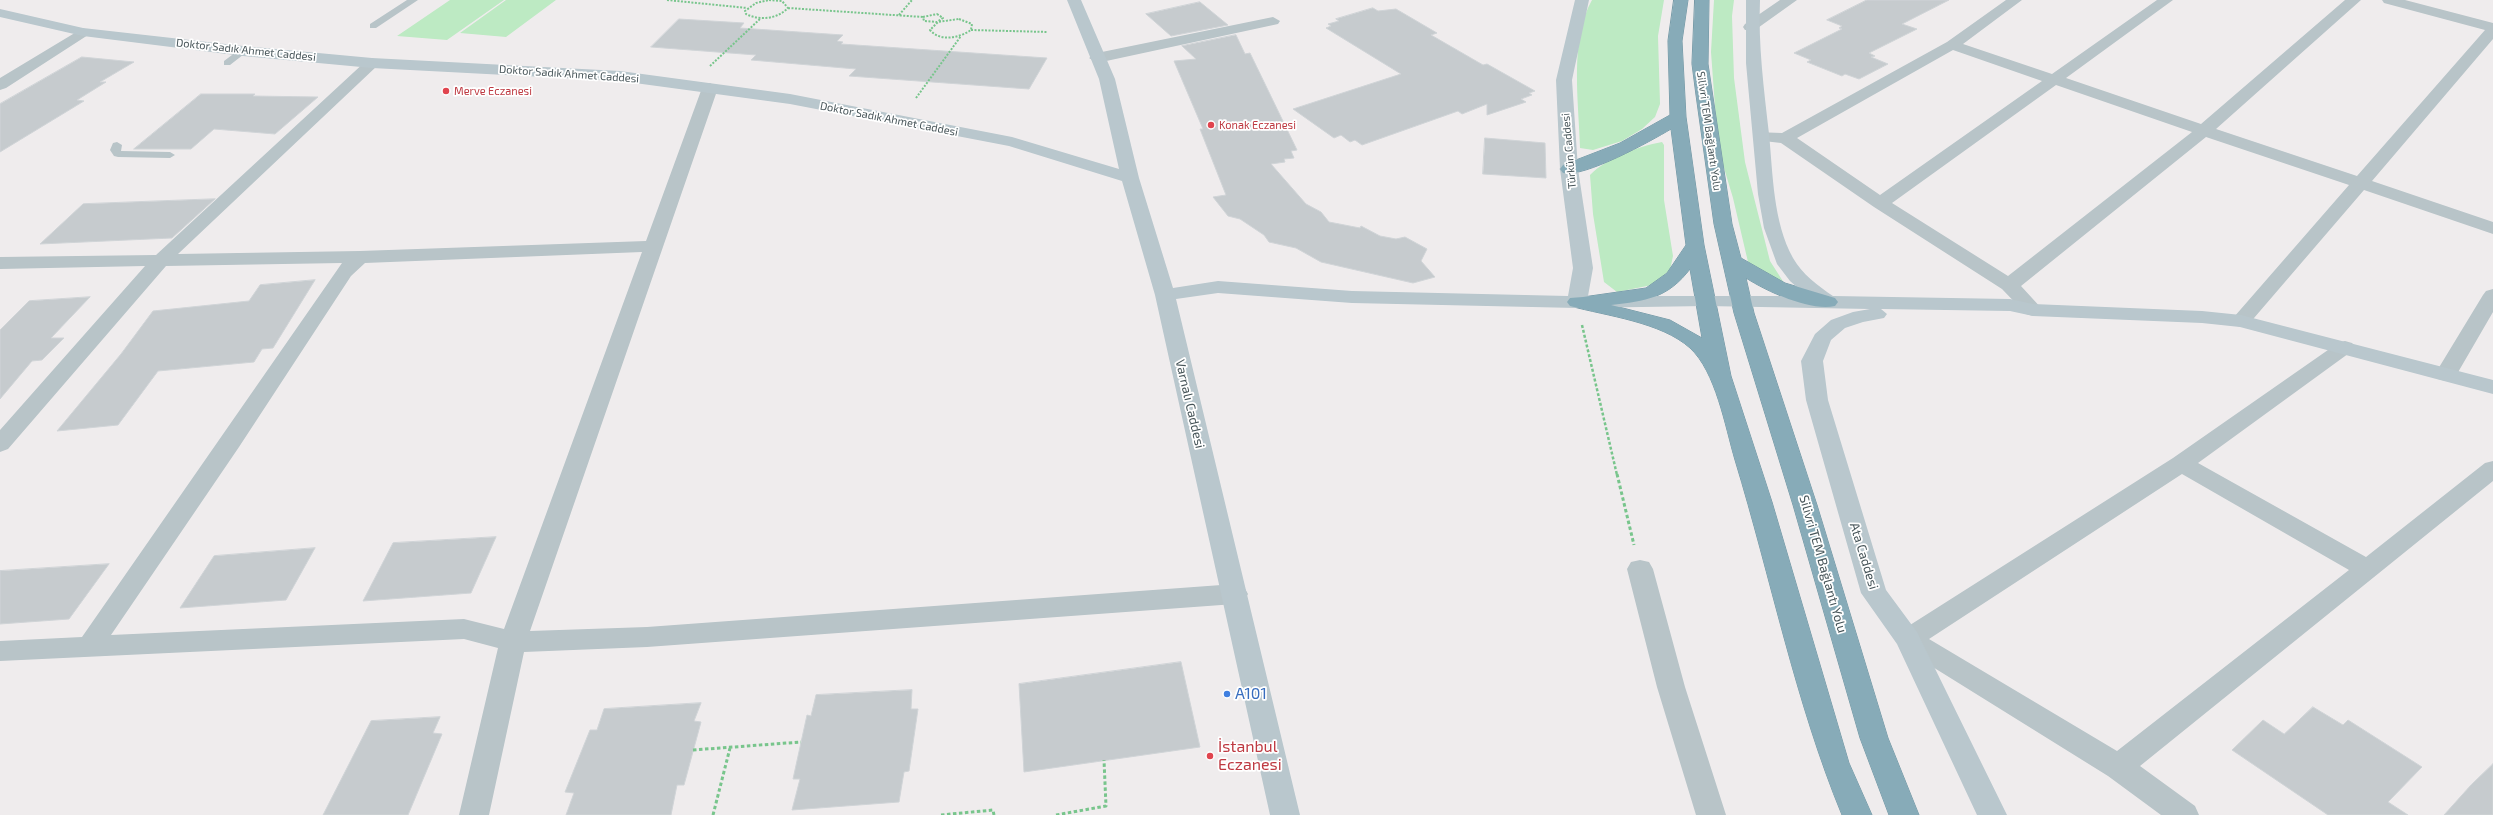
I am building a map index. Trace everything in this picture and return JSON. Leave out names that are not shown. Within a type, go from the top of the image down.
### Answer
[{"type":"highway","name":"Silivri TEM Bağlantı Yolu","points":[[1681,0],[1675,41],[1678,117],[1695,245],[1707,306]]},
{"type":"highway","name":"Silivri TEM Bağlantı Yolu","points":[[1702,0],[1700,64],[1704,95],[1723,224],[1743,307],[1805,505],[1874,738],[1904,815]]},
{"type":"highway","points":[[1569,169],[1597,159],[1658,131],[1678,117]]},
{"type":"highway","points":[[1577,302],[1639,295],[1659,290],[1679,274],[1695,245]]},
{"type":"highway","points":[[1732,262],[1793,294],[1828,302]]},
{"type":"highway","points":[[1577,302],[1663,324],[1673,328],[1697,344],[1720,376]]},
{"type":"highway","points":[[1707,306],[1720,376],[1760,502],[1835,763],[1857,815]]},
{"type":"street","name":"Varnalı Caddesi","points":[[1074,0],[1107,79],[1130,178],[1165,295],[1285,815]]},
{"type":"street","name":"Türkün Caddesi","points":[[1577,302],[1583,268],[1569,169],[1564,80],[1582,0]]},
{"type":"street","points":[[1753,0],[1750,27],[1761,136],[1775,239],[1784,258],[1799,279],[1828,302]]},
{"type":"street","points":[[1750,27],[1790,0]]},
{"type":"street","points":[[1785,138],[1952,45],[2015,0]]},
{"type":"street","points":[[1880,203],[2166,0]]},
{"type":"street","points":[[2009,285],[2204,130],[2354,0]]},
{"type":"street","points":[[2240,321],[2493,29],[2389,0]]},
{"type":"street","name":"Doktor Sadık Ahmet Caddesi","points":[[2,15],[83,32],[242,51],[372,63],[620,76],[790,99],[1012,142],[1130,178]]},
{"type":"street","points":[[1098,58],[1273,21]]},
{"type":"street","points":[[0,85],[83,32]]},
{"type":"street","points":[[1952,45],[2493,228]]},
{"type":"street","points":[[0,444],[161,260],[372,63]]},
{"type":"street","points":[[474,815],[513,642],[710,88]]},
{"type":"street","points":[[1761,136],[1785,138],[1880,203],[2009,285],[2033,310]]},
{"type":"street","points":[[0,263],[360,257],[653,246]]},
{"type":"street","points":[[89,647],[231,442],[344,272],[360,257]]},
{"type":"street","points":[[1165,295],[1218,287],[1352,297],[1577,302],[1624,308],[1707,306],[1878,314],[2016,315],[2033,310]]},
{"type":"street","points":[[2446,374],[2493,295]]},
{"type":"street","points":[[1743,307],[1828,302],[2010,305],[2033,310],[2202,317],[2240,321],[2493,386]]},
{"type":"street","name":"Ata Caddesi","points":[[1878,314],[1847,320],[1830,329],[1816,349],[1812,361],[1817,400],[1874,593],[1908,639],[1992,815]]},
{"type":"street","points":[[2184,815],[2118,767],[1908,639],[2181,464],[2345,347]]},
{"type":"street","points":[[2181,464],[2366,569]]},
{"type":"street","points":[[2118,767],[2493,469]]},
{"type":"street","points":[[1640,569],[1671,687],[1711,815]]},
{"type":"street","points":[[0,651],[464,629],[513,642],[655,636],[1235,594]]},
{"type":"lane","points":[[373,26],[413,0]]},
{"type":"lane","points":[[227,63],[242,51]]},
{"type":"lane","points":[[117,145],[115,150],[118,154],[170,155]]},
{"type":"path","points":[[667,0],[747,8],[756,3],[776,0],[786,3],[788,8]]},
{"type":"path","points":[[899,16],[912,0]]},
{"type":"path","points":[[747,8],[745,11],[748,15],[761,18],[781,14],[788,8],[899,16],[923,17],[930,14],[940,15],[943,18],[930,27],[930,30],[934,34],[948,37],[962,35],[971,30],[1048,32]]},
{"type":"path","points":[[923,17],[923,20],[927,22],[938,22],[952,19],[965,20],[972,24],[971,30]]},
{"type":"path","points":[[710,66],[761,18]]},
{"type":"path","points":[[916,98],[962,35]]},
{"type":"path","points":[[1577,302],[1640,569]]},
{"type":"path","points":[[693,750],[801,742]]},
{"type":"path","points":[[713,815],[730,747]]},
{"type":"path","points":[[1056,815],[1106,806],[1104,760]]},
{"type":"path","points":[[941,815],[994,810],[994,815]]},
{"type":"green space","points":[[450,0],[504,0],[447,40],[397,36]]},
{"type":"green space","points":[[506,0],[556,0],[506,37],[460,33]]},
{"type":"green space","points":[[1592,0],[1664,0],[1658,36],[1660,104],[1655,117],[1642,129],[1622,141],[1593,150],[1580,148],[1577,92],[1580,34],[1585,16]]},
{"type":"green space","points":[[1714,0],[1734,0],[1732,16],[1734,78],[1745,162],[1770,261],[1786,286],[1748,262],[1733,198],[1718,148],[1711,52]]},
{"type":"green space","points":[[1662,142],[1664,145],[1664,200],[1673,256],[1670,270],[1652,285],[1617,292],[1604,282],[1593,214],[1590,175],[1614,158],[1643,147]]},
{"type":"building","points":[[1867,0],[1949,0],[1902,24],[1917,29],[1869,53],[1875,56],[1871,57],[1888,64],[1859,79],[1845,74],[1842,76],[1807,62],[1811,60],[1794,53],[1842,29],[1839,28],[1842,26],[1827,20]]},
{"type":"building","points":[[1200,2],[1228,25],[1171,36],[1146,14]]},
{"type":"building","points":[[1373,8],[1378,11],[1396,9],[1437,33],[1431,35],[1483,65],[1487,64],[1535,91],[1529,93],[1532,95],[1521,99],[1526,102],[1487,115],[1487,104],[1462,114],[1458,111],[1362,145],[1355,140],[1350,142],[1341,135],[1334,138],[1293,109],[1401,74],[1326,28],[1331,26],[1328,24],[1339,21],[1336,19]]},
{"type":"building","points":[[679,19],[744,23],[740,28],[843,35],[837,41],[843,42],[841,44],[1047,58],[1029,89],[849,76],[856,69],[751,60],[756,55],[651,47]]},
{"type":"building","points":[[1236,35],[1245,54],[1250,53],[1297,150],[1291,151],[1294,158],[1284,159],[1285,162],[1271,164],[1306,204],[1321,212],[1329,222],[1360,228],[1361,226],[1380,236],[1396,239],[1405,237],[1427,249],[1421,261],[1435,277],[1413,283],[1321,262],[1296,248],[1269,242],[1264,235],[1240,219],[1228,216],[1213,197],[1226,195],[1200,129],[1203,129],[1174,61],[1196,59],[1182,46]]},
{"type":"building","points":[[82,57],[134,62],[100,82],[106,82],[77,100],[84,101],[0,152],[0,104]]},
{"type":"building","points":[[201,94],[255,94],[253,96],[318,97],[275,134],[214,129],[191,149],[134,149]]},
{"type":"building","points":[[1485,138],[1545,143],[1546,178],[1483,174]]},
{"type":"building","points":[[215,199],[172,238],[40,244],[83,204]]},
{"type":"building","points":[[315,280],[273,348],[262,349],[254,362],[158,371],[118,425],[57,431],[121,354],[153,311],[249,301],[260,285]]},
{"type":"building","points":[[90,297],[51,338],[64,338],[42,360],[32,361],[0,399],[0,330],[29,301]]},
{"type":"building","points":[[496,537],[471,593],[363,601],[393,543]]},
{"type":"building","points":[[315,548],[286,600],[180,608],[214,556]]},
{"type":"building","points":[[109,564],[69,619],[0,624],[0,571]]},
{"type":"building","points":[[1181,662],[1200,747],[1024,772],[1019,684]]},
{"type":"building","points":[[912,690],[911,709],[918,709],[909,771],[904,772],[899,802],[792,810],[800,779],[793,779],[807,715],[811,716],[816,695]]},
{"type":"building","points":[[701,703],[694,721],[701,722],[684,785],[677,785],[671,815],[566,815],[574,793],[565,792],[590,730],[597,730],[604,709]]},
{"type":"building","points":[[2313,707],[2343,725],[2348,720],[2422,767],[2388,802],[2408,815],[2328,815],[2232,750],[2263,720],[2284,734]]},
{"type":"building","points":[[440,717],[433,733],[442,734],[408,815],[323,815],[371,721]]},
{"type":"building","points":[[2493,764],[2493,815],[2444,815],[2471,785]]},
{"type":"place","name":"Merve Eczanesi","points":[[446,91]]},
{"type":"place","name":"Konak Eczanesi","points":[[1211,125]]},
{"type":"place","name":"A101","points":[[1227,694]]},
{"type":"place","name":"İstanbul Eczanesi","points":[[1210,756]]}]
